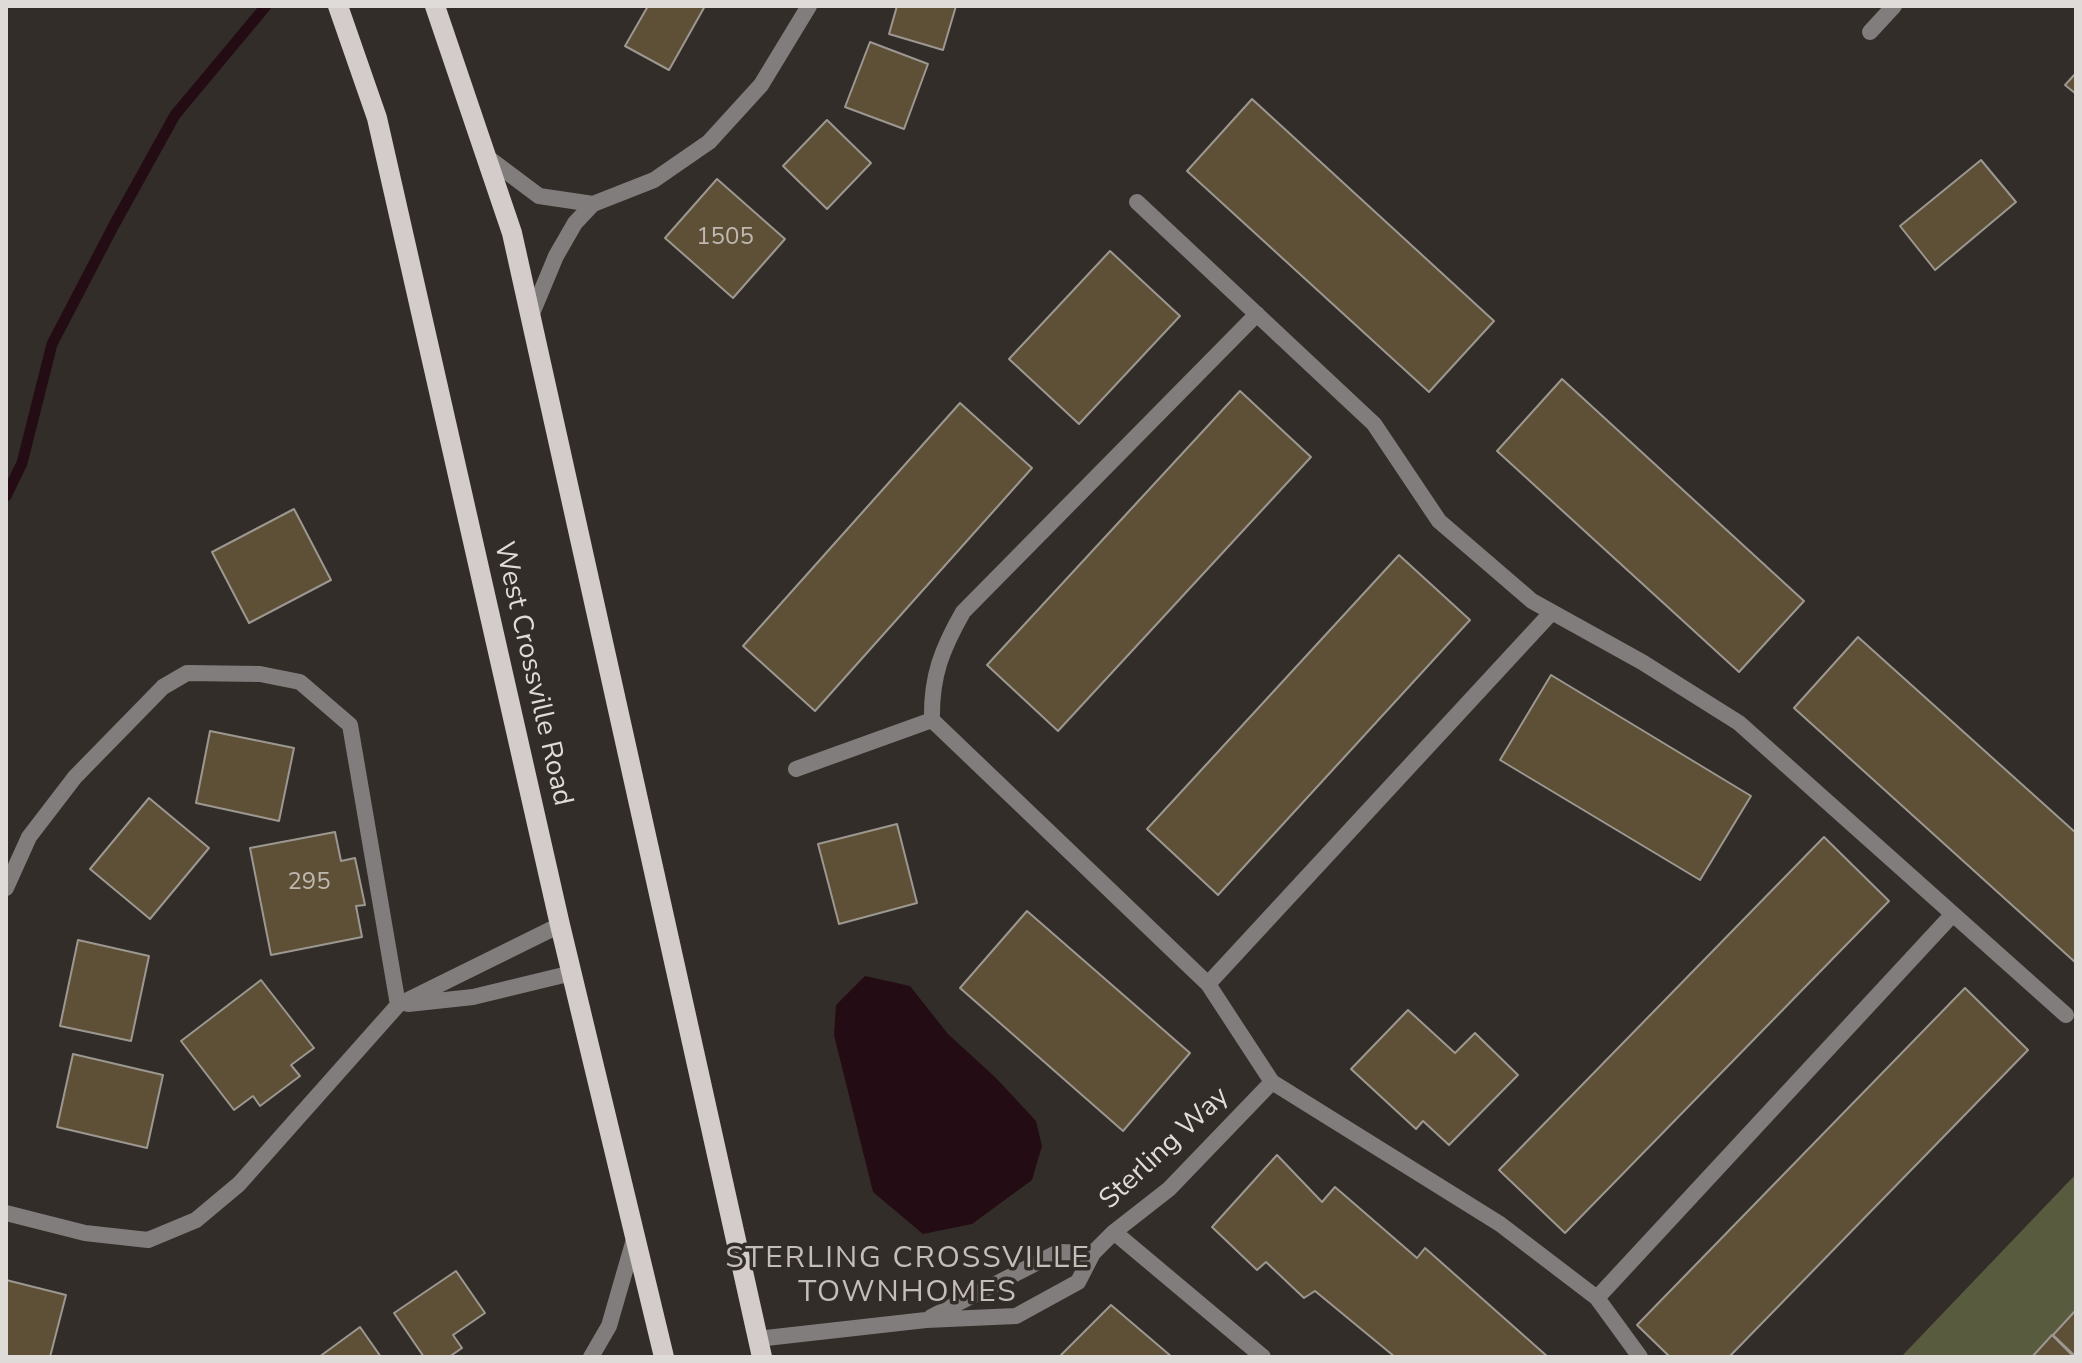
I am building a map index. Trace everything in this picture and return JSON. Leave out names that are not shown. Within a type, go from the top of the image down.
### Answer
[{"type":"main road","name":"West Crossville Road","points":[[338,6],[377,118],[560,925],[664,1357]]},
{"type":"main road","points":[[435,6],[512,233],[759,1348]]},
{"type":"street","points":[[531,316],[556,256],[575,223],[593,204],[654,180],[709,142],[761,85],[809,6]]},
{"type":"street","points":[[1870,32],[1894,6]]},
{"type":"street","points":[[487,157],[539,196],[593,204]]},
{"type":"street","points":[[1137,202],[1374,424],[1439,521],[1532,601],[1642,662],[1739,723],[2066,1015]]},
{"type":"street","points":[[1257,314],[963,612],[942,650],[932,693],[932,720],[1208,984],[1272,1082],[1500,1224],[1597,1298],[1640,1357]]},
{"type":"street","points":[[1208,984],[1552,612]]},
{"type":"street","points":[[6,888],[29,837],[75,777],[163,687],[187,673],[260,674],[300,682],[350,725],[398,1005]]},
{"type":"street","points":[[796,769],[932,720]]},
{"type":"street","points":[[1597,1298],[1953,914]]},
{"type":"street","points":[[6,1213],[85,1233],[148,1240],[196,1220],[239,1184],[398,1005],[560,925]]},
{"type":"street","points":[[398,1005],[473,997],[572,973]]},
{"type":"street","name":"Sterling Way","points":[[759,1348],[926,1320],[1016,1316],[1078,1282],[1093,1253],[1114,1232],[1169,1189],[1272,1082]]},
{"type":"street","points":[[1114,1232],[1263,1357]]},
{"type":"street","points":[[591,1357],[609,1326],[636,1234]]},
{"type":"street","name":"Sterling Way","points":[[926,1320],[1058,1252],[1093,1253]]},
{"type":"green space","points":[[2076,1174],[2076,1357],[1901,1357]]},
{"type":"shaded area","points":[[865,976],[910,986],[948,1034],[996,1078],[1036,1121],[1042,1146],[1032,1180],[972,1224],[923,1234],[873,1192],[834,1035],[836,1005]]},
{"type":"building","points":[[648,6],[705,6],[669,70],[625,46]]},
{"type":"building","points":[[897,6],[956,6],[943,50],[889,34]]},
{"type":"building","points":[[870,42],[928,64],[904,129],[845,107]]},
{"type":"building","points":[[2076,73],[2076,94],[2065,85]]},
{"type":"building","points":[[1252,99],[1494,321],[1429,392],[1187,171]]},
{"type":"building","points":[[827,120],[871,163],[827,209],[783,166]]},
{"type":"building","points":[[1981,160],[2016,202],[1935,270],[1900,226]]},
{"type":"building","points":[[717,179],[785,239],[733,298],[665,238]]},
{"type":"building","points":[[1110,251],[1180,316],[1079,424],[1009,359]]},
{"type":"building","points":[[1562,379],[1804,601],[1739,672],[1497,451]]},
{"type":"building","points":[[1240,391],[1311,457],[1058,731],[987,665]]},
{"type":"building","points":[[960,403],[1032,468],[815,711],[743,646]]},
{"type":"building","points":[[294,509],[331,580],[249,623],[212,552]]},
{"type":"building","points":[[1399,555],[1470,620],[1218,895],[1147,829]]},
{"type":"building","points":[[1858,637],[2076,833],[2076,963],[1794,708]]},
{"type":"building","points":[[1551,675],[1751,796],[1700,880],[1500,760]]},
{"type":"building","points":[[210,731],[294,748],[279,821],[196,803]]},
{"type":"building","points":[[149,798],[209,848],[150,919],[90,869]]},
{"type":"building","points":[[897,824],[917,903],[839,924],[818,844]]},
{"type":"building","points":[[335,832],[341,861],[355,858],[365,905],[356,906],[362,937],[271,955],[250,848]]},
{"type":"building","points":[[1824,837],[1889,901],[1565,1233],[1499,1170]]},
{"type":"building","points":[[1027,911],[1190,1053],[1123,1131],[960,988]]},
{"type":"building","points":[[78,940],[149,956],[131,1041],[60,1026]]},
{"type":"building","points":[[261,980],[314,1048],[291,1065],[300,1076],[260,1106],[253,1096],[234,1110],[181,1041]]},
{"type":"building","points":[[1965,988],[2028,1050],[1729,1357],[1670,1357],[1637,1325]]},
{"type":"building","points":[[1408,1010],[1455,1053],[1475,1033],[1518,1075],[1449,1145],[1423,1121],[1416,1129],[1351,1069]]},
{"type":"building","points":[[73,1054],[163,1075],[147,1148],[57,1127]]},
{"type":"building","points":[[1277,1155],[1322,1202],[1335,1187],[1417,1258],[1425,1248],[1548,1357],[1395,1357],[1315,1291],[1304,1298],[1266,1262],[1257,1270],[1212,1227]]},
{"type":"building","points":[[456,1271],[485,1313],[453,1335],[462,1348],[449,1357],[424,1357],[394,1313]]},
{"type":"building","points":[[6,1280],[66,1295],[50,1357],[6,1357]]},
{"type":"building","points":[[1111,1305],[1172,1357],[1059,1357]]},
{"type":"building","points":[[2076,1310],[2076,1357],[2053,1335]]},
{"type":"building","points":[[360,1327],[381,1357],[319,1357]]},
{"type":"building","points":[[2052,1335],[2074,1357],[2032,1357]]},
{"type":"waterway","points":[[6,496],[22,463],[52,344],[114,225],[175,115],[266,6]]},
{"type":"district","name":"STERLING CROSSVILLE TOWNHOMES","points":[[908,1277]]}]
